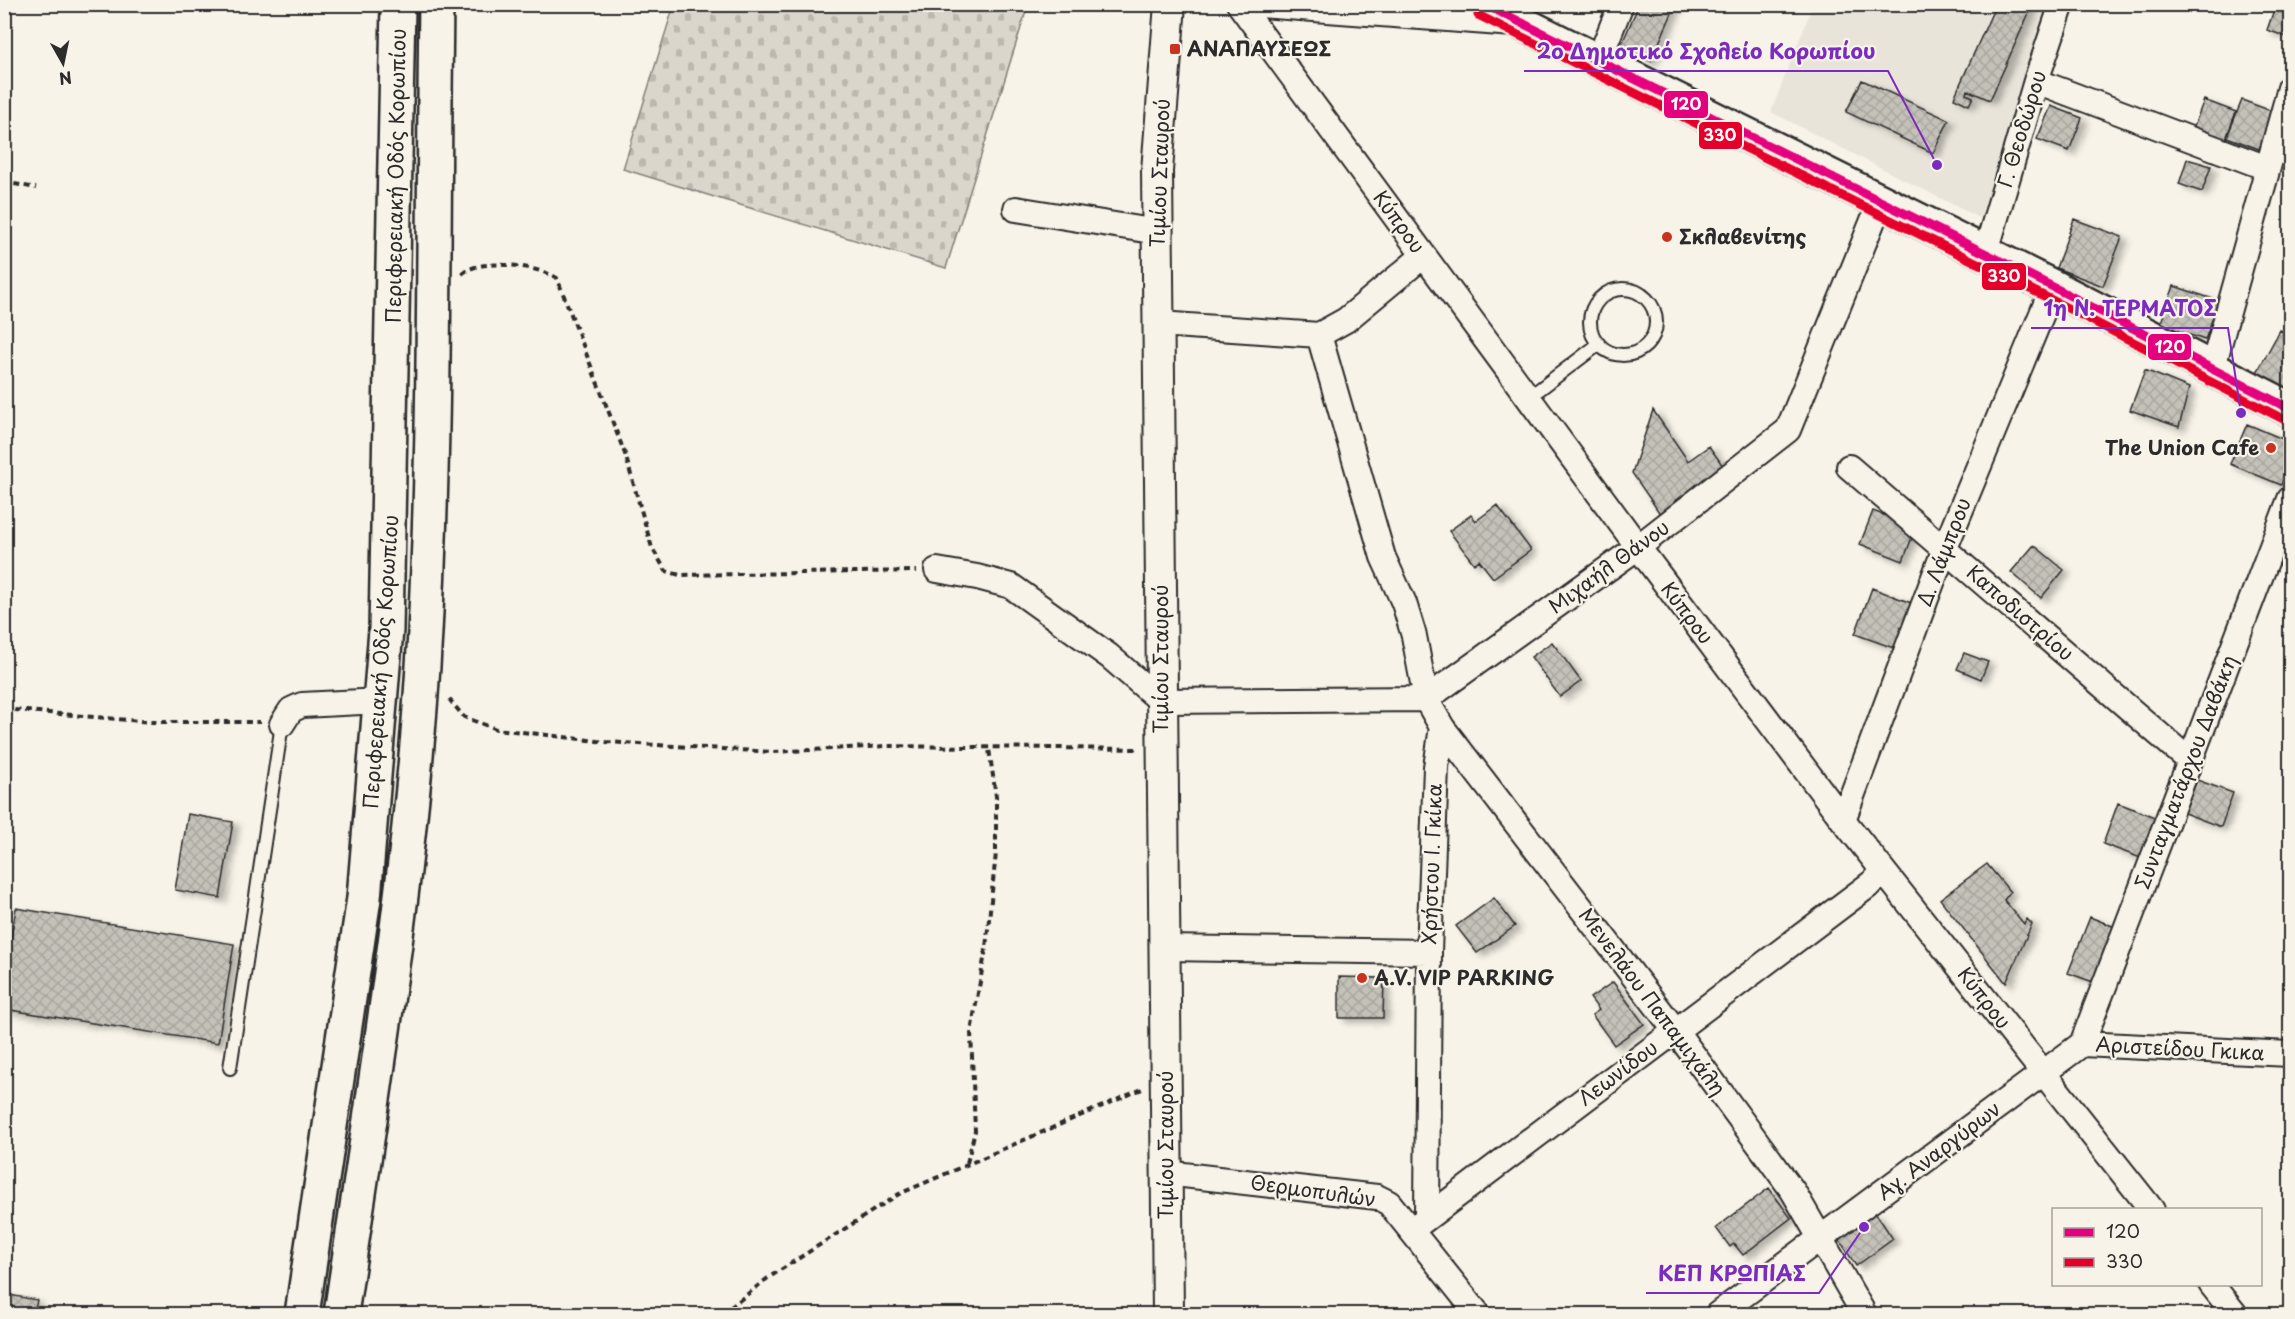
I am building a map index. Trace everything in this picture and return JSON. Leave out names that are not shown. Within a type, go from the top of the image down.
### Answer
[{"type":"main road","name":"Περιφερειακή Οδός Κορωπίου","points":[[302,1314],[364,898],[387,630],[392,460],[398,4]]},
{"type":"main road","name":"Περιφερειακή Οδός Κορωπίου","points":[[341,1314],[401,906],[425,633],[430,463],[436,4]]},
{"type":"main road","points":[[1489,6],[1984,255],[2053,287],[2290,409]]},
{"type":"street","name":"Τιμίου Σταυρού","points":[[1168,1314],[1157,171],[1170,4]]},
{"type":"street","name":"Κύπρου","points":[[1239,4],[1638,547],[1843,820],[2151,1208]]},
{"type":"street","points":[[1247,4],[1523,25]]},
{"type":"street","points":[[1598,62],[1621,4]]},
{"type":"street","name":"Γ. Θεοδώρου","points":[[1984,255],[2036,81],[2062,4]]},
{"type":"street","points":[[2036,81],[2267,168]]},
{"type":"street","points":[[2212,370],[2290,88]]},
{"type":"street","name":"Μιχαήλ Θάνου","points":[[1426,699],[1638,547],[1788,430],[1881,203]]},
{"type":"street","points":[[1016,209],[1158,232]]},
{"type":"street","points":[[1159,324],[1319,335],[1346,320],[1424,256]]},
{"type":"street","name":"Δ. Λάμπρου","points":[[1843,820],[1945,548],[2053,287]]},
{"type":"street","name":"Μενελάου Παπαμιχάλη","points":[[1319,335],[1383,557],[1404,603],[1414,636],[1426,699],[1442,727],[1675,1030],[1793,1191],[1864,1314]]},
{"type":"street","name":"Καποδιστρίου","points":[[1849,467],[2190,761]]},
{"type":"street","name":"Συνταγματάρχου Δαβάκη","points":[[2082,1044],[2290,499]]},
{"type":"street","points":[[937,570],[1011,586],[1109,656],[1161,701],[1426,699]]},
{"type":"street","points":[[282,724],[291,710],[302,705],[381,701]]},
{"type":"street","name":"Χρήστου Ι. Γκίκα","points":[[1419,1224],[1436,768],[1442,727]]},
{"type":"street","name":"Λεωνίδου","points":[[1419,1224],[1885,873]]},
{"type":"street","points":[[1165,948],[1429,952]]},
{"type":"street","name":"Αριστείδου Γκικα","points":[[2043,1073],[2082,1044],[2290,1054]]},
{"type":"street","name":"Αγ. Αναργύρων","points":[[1718,1314],[2043,1073]]},
{"type":"street","name":"Θερμοπυλών","points":[[1166,1173],[1377,1197],[1419,1224],[1478,1314]]},
{"type":"street","points":[[2213,1286],[2235,1314]]},
{"type":"lane","points":[[1630,290],[1648,300],[1654,310],[1656,321],[1649,343],[1630,355],[1618,355],[1607,351],[1599,344],[1590,326],[1595,306],[1601,298],[1610,292],[1630,290]]},
{"type":"lane","points":[[1528,398],[1599,344]]},
{"type":"lane","points":[[230,1068],[282,724]]},
{"type":"path","points":[[4,182],[36,188]]},
{"type":"path","points":[[458,280],[463,272],[476,265],[547,272],[557,278],[625,454],[652,548],[666,570],[680,575],[937,570]]},
{"type":"path","points":[[447,693],[455,709],[464,717],[496,729],[606,742],[773,752],[886,746],[1162,749]]},
{"type":"path","points":[[4,709],[151,722],[282,724]]},
{"type":"path","points":[[967,1163],[975,1131],[971,1032],[986,948],[996,853],[996,796],[989,748]]},
{"type":"path","points":[[722,1314],[768,1278],[899,1194],[1166,1079]]},
{"type":"shaded area","points":[[1813,5],[2049,5],[1981,219],[1771,112]]},
{"type":"green space","points":[[674,5],[1028,5],[946,268],[623,169]]},
{"type":"building","points":[[1639,4],[1676,4],[1651,61],[1620,48]]},
{"type":"building","points":[[1996,4],[2033,4],[1990,100],[1967,90],[1966,94],[1973,97],[1969,105],[1954,98]]},
{"type":"building","points":[[2276,4],[2290,4],[2290,38],[2267,30]]},
{"type":"building","points":[[1862,80],[1949,120],[1933,153],[1846,112]]},
{"type":"building","points":[[2204,100],[2236,112],[2224,144],[2192,131]]},
{"type":"building","points":[[2242,100],[2274,112],[2259,149],[2227,137]]},
{"type":"building","points":[[2051,106],[2082,118],[2069,151],[2037,139]]},
{"type":"building","points":[[2187,159],[2211,166],[2202,192],[2179,184]]},
{"type":"building","points":[[2074,219],[2122,237],[2103,286],[2056,268]]},
{"type":"building","points":[[2174,286],[2219,301],[2205,340],[2160,325]]},
{"type":"building","points":[[2280,330],[2290,335],[2290,395],[2255,376]]},
{"type":"building","points":[[2145,370],[2189,388],[2179,427],[2130,410]]},
{"type":"building","points":[[1653,410],[1688,461],[1709,446],[1728,473],[1663,518],[1632,473]]},
{"type":"building","points":[[2247,424],[2290,442],[2290,463],[2281,485],[2230,464]]},
{"type":"building","points":[[1497,505],[1531,550],[1493,578],[1479,560],[1474,564],[1449,531],[1471,515],[1476,521]]},
{"type":"building","points":[[1873,511],[1916,527],[1903,561],[1860,544]]},
{"type":"building","points":[[2034,545],[2064,570],[2041,598],[2011,572]]},
{"type":"building","points":[[1872,588],[1919,606],[1902,651],[1855,634]]},
{"type":"building","points":[[1552,642],[1581,681],[1560,697],[1531,657]]},
{"type":"building","points":[[1964,653],[1988,662],[1981,679],[1957,669]]},
{"type":"building","points":[[2197,780],[2233,793],[2221,827],[2184,813]]},
{"type":"building","points":[[2118,803],[2165,821],[2149,861],[2103,844]]},
{"type":"building","points":[[188,814],[233,822],[220,898],[175,890]]},
{"type":"building","points":[[1987,864],[2010,892],[2004,900],[2024,924],[2027,919],[2032,924],[2006,983],[1940,899]]},
{"type":"building","points":[[1494,898],[1515,926],[1477,953],[1456,926]]},
{"type":"building","points":[[16,908],[234,944],[218,1043],[4,1009],[4,978]]},
{"type":"building","points":[[2090,917],[2115,927],[2093,982],[2068,973]]},
{"type":"building","points":[[1339,977],[1384,978],[1383,1018],[1339,1018]]},
{"type":"building","points":[[1613,982],[1644,1024],[1614,1045],[1592,1015],[1599,1010],[1590,998]]},
{"type":"building","points":[[1769,1188],[1791,1218],[1743,1255],[1734,1244],[1730,1247],[1716,1228]]},
{"type":"building","points":[[1875,1212],[1893,1239],[1856,1266],[1839,1239]]},
{"type":"building","points":[[4,1294],[37,1300],[34,1314],[4,1314]]},
{"type":"transit line","name":"120","points":[[1484,4],[2053,287],[2290,409]]},
{"type":"transit line","name":"330","points":[[1478,15],[2048,298],[2285,420]]},
{"type":"place","name":"ΑΝΑΠΑΥΣΕΩΣ","points":[[1175,49]]},
{"type":"place","name":"2ο Δημοτικό Σχολείο Κορωπίου","points":[[1937,165]]},
{"type":"place","name":"Σκλαβενίτης","points":[[1667,237]]},
{"type":"place","name":"1η Ν. ΤΕΡΜΑΤΟΣ","points":[[2241,413]]},
{"type":"place","name":"The Union Cafe","points":[[2271,448]]},
{"type":"place","name":"A.V. VIP PARKING","points":[[1362,978]]},
{"type":"place","name":"ΚΕΠ ΚΡΩΠΙΑΣ","points":[[1864,1227]]}]
